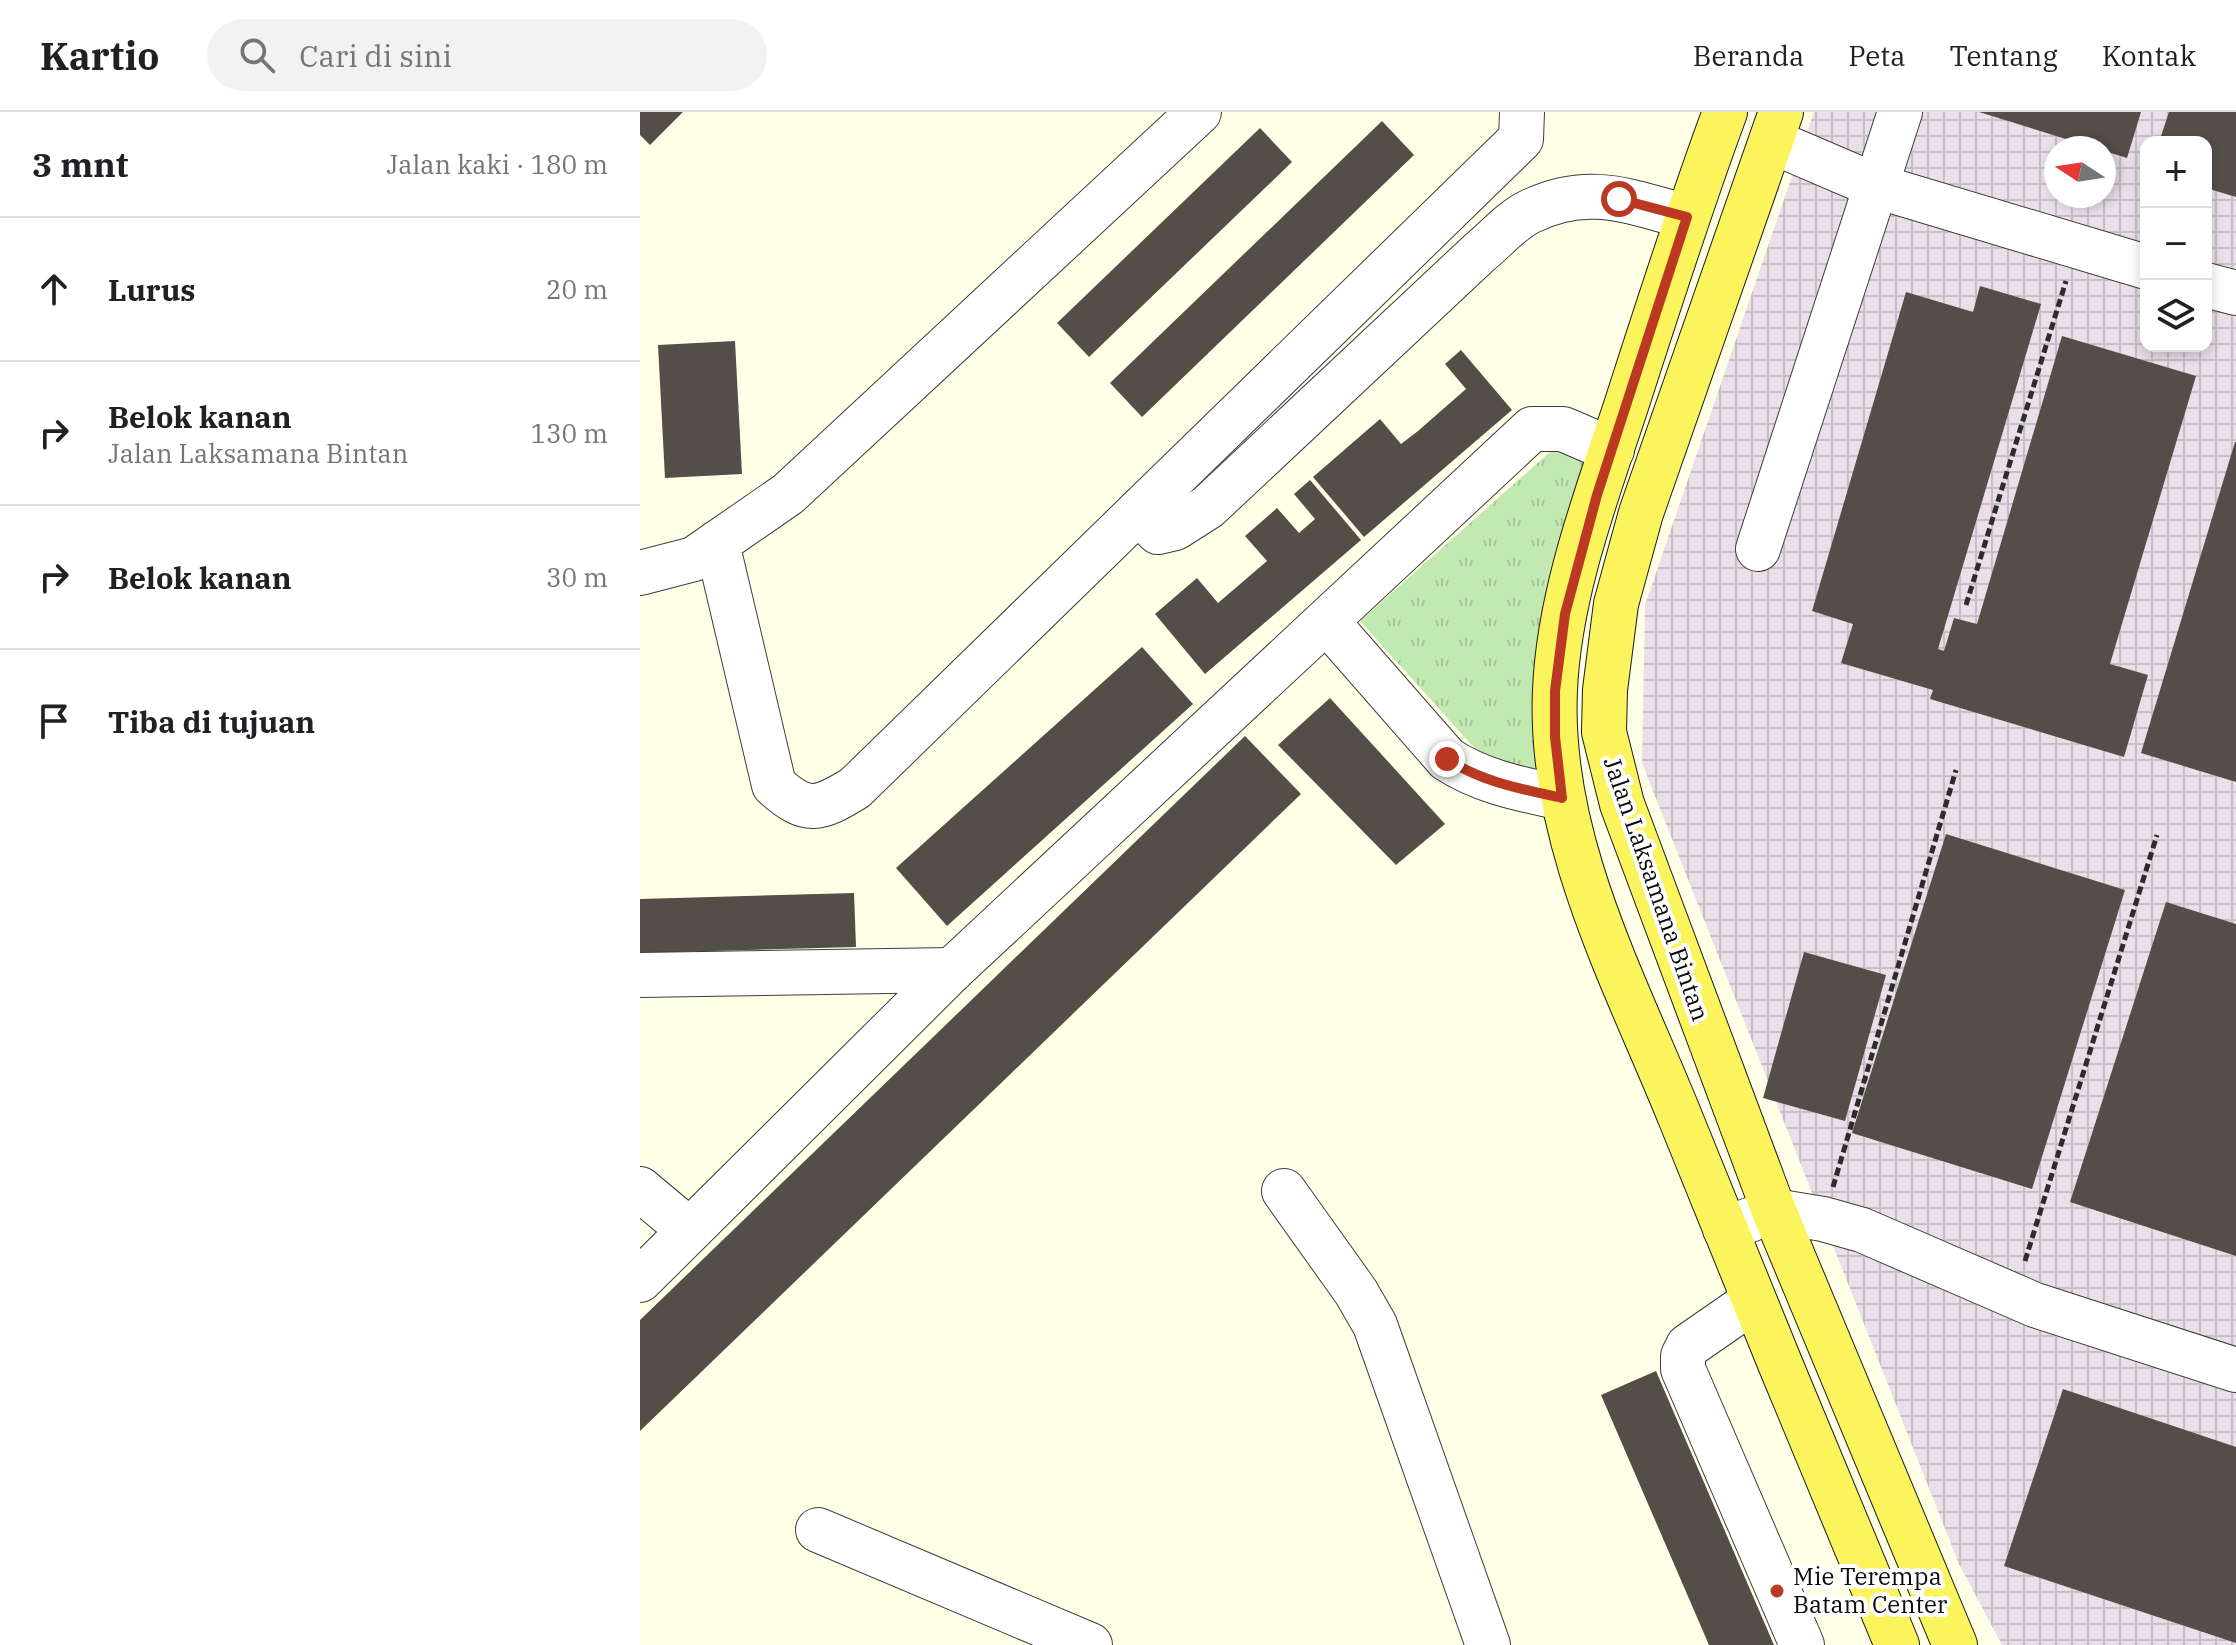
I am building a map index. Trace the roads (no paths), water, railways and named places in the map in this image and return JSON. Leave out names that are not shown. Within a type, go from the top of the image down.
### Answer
[{"type":"main road","points":[[1776,127],[1723,116],[1612,450],[1565,614],[1557,662],[1555,737],[1562,798],[1592,900],[1753,1301],[1897,1645]]},
{"type":"main road","name":"Jalan Laksamana Bintan","points":[[1776,127],[1641,513],[1616,604],[1605,690],[1604,732],[1622,804],[1774,1211],[1955,1645]]},
{"type":"street","points":[[640,573],[694,559],[788,494],[1199,112]]},
{"type":"street","points":[[717,543],[774,785],[794,803],[813,806],[829,803],[855,788],[1521,139],[1522,112]]},
{"type":"street","points":[[1758,549],[1900,112]]},
{"type":"street","points":[[1776,127],[1876,186],[2140,265]]},
{"type":"street","points":[[1138,512],[1158,532],[1175,528],[1208,507],[1480,252],[1527,213],[1580,194],[1619,199],[1687,217]]},
{"type":"street","points":[[2212,287],[2236,293]]},
{"type":"street","points":[[640,1280],[952,970],[1328,623],[1532,429],[1563,429],[1612,450]]},
{"type":"street","points":[[1328,623],[1447,759],[1467,772],[1499,783],[1562,798]]},
{"type":"street","points":[[640,975],[952,970]]},
{"type":"street","points":[[640,1189],[689,1230]]},
{"type":"street","points":[[1284,1191],[1356,1292],[1375,1325],[1488,1645]]},
{"type":"street","points":[[1725,1229],[1774,1211],[1823,1219],[1862,1230],[2015,1296],[2236,1370]]},
{"type":"street","points":[[1753,1301],[1688,1346],[1683,1356],[1683,1369],[1802,1645]]},
{"type":"street","points":[[818,1530],[1090,1645]]},
{"type":"place","name":"Mie Terempa Batam Center","points":[[1777,1591]]}]
